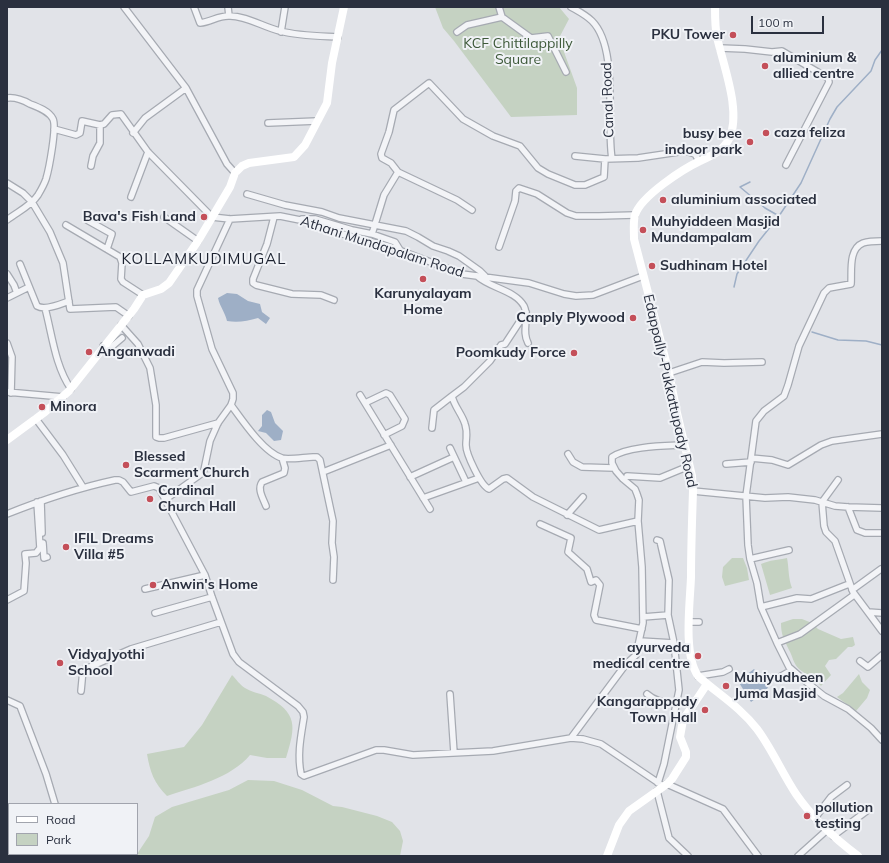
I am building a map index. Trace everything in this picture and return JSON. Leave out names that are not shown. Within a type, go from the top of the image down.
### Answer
[{"type":"main road","points":[[7,440],[36,419],[71,389],[103,346],[129,316],[143,295],[161,289],[169,283],[198,241],[230,187],[235,173],[242,166],[249,163],[294,157],[305,145],[327,103],[332,63],[344,7]]},
{"type":"main road","points":[[635,215],[645,201],[660,187],[699,161],[715,154],[728,139],[733,119],[732,101],[717,36],[715,7]]},
{"type":"main road","name":"Edappally-Pukkattupady Road","points":[[635,215],[634,239],[669,373],[692,476],[693,492],[689,622],[690,655],[693,669],[707,684],[742,711],[758,730],[796,794],[815,818],[830,833],[858,856]]},
{"type":"main road","points":[[607,856],[619,825],[629,811],[672,779],[686,757],[686,752],[680,737],[683,720],[707,684]]},
{"type":"street","points":[[194,7],[200,23],[229,16],[243,18],[281,32],[301,35],[338,37]]},
{"type":"street","points":[[228,7],[229,16]]},
{"type":"street","points":[[281,32],[285,7]]},
{"type":"street","points":[[499,7],[502,17],[530,38],[548,36],[566,72]]},
{"type":"street","name":"Canal Road","points":[[571,7],[592,21],[600,32],[604,44],[610,79],[610,146],[612,159]]},
{"type":"street","points":[[126,8],[186,88],[227,164],[235,173]]},
{"type":"street","points":[[457,32],[467,24],[502,17]]},
{"type":"street","points":[[720,48],[772,52],[782,51],[828,78],[828,82],[786,165]]},
{"type":"street","points":[[472,210],[457,200],[398,172],[391,163],[382,158],[381,154],[390,132],[394,110],[429,83],[463,119],[493,136],[520,146],[538,168],[564,182],[576,185],[585,184],[604,177],[605,159]]},
{"type":"street","points":[[133,133],[145,118],[186,88]]},
{"type":"street","points":[[7,98],[15,98],[27,102],[48,113],[53,119],[54,129],[46,178],[43,185],[32,202],[7,220]]},
{"type":"street","points":[[54,129],[76,135],[80,133],[82,121],[100,125],[104,124],[112,115],[121,114],[133,133],[148,152],[212,217]]},
{"type":"street","points":[[268,123],[317,121]]},
{"type":"street","points":[[91,166],[93,156],[100,143],[100,125]]},
{"type":"street","points":[[574,156],[605,159],[638,158],[685,151],[695,154],[699,161]]},
{"type":"street","points":[[131,197],[148,152]]},
{"type":"street","points":[[372,234],[384,195],[398,172]]},
{"type":"street","points":[[7,183],[23,193],[32,202],[50,232],[63,263],[70,301],[70,309],[116,307],[129,316]]},
{"type":"street","points":[[499,247],[515,201],[516,190],[519,188],[537,194],[567,213],[576,216],[635,215]]},
{"type":"street","points":[[247,194],[285,205],[322,212],[339,218],[406,231],[432,246],[459,256],[485,276]]},
{"type":"street","name":"Athani Mundapalam Road","points":[[212,217],[230,219],[280,216],[300,220],[335,232],[401,250],[449,270],[477,276],[529,283],[564,294],[576,296],[593,295],[643,276]]},
{"type":"street","points":[[164,217],[198,241]]},
{"type":"street","points":[[274,217],[267,244],[253,279],[253,283],[256,286],[287,293],[321,295],[334,300]]},
{"type":"street","points":[[300,220],[305,218],[315,219],[352,230],[372,234],[395,242],[397,247],[401,250]]},
{"type":"street","points":[[166,499],[201,474],[204,470],[210,441],[218,423],[233,399],[232,389],[212,349],[197,296],[197,290],[230,219]]},
{"type":"street","points":[[87,220],[112,234],[107,249]]},
{"type":"street","points":[[66,225],[120,257],[122,259],[121,279],[143,295]]},
{"type":"street","points":[[882,241],[861,244],[858,246],[852,257],[851,284],[829,288],[824,293],[799,346],[784,396],[764,411],[756,421],[746,496],[746,530],[750,559],[757,583],[761,607],[776,643],[789,667],[824,696],[848,709],[872,728],[882,740]]},
{"type":"street","points":[[20,264],[37,306],[40,308],[45,308],[70,301]]},
{"type":"street","points":[[7,274],[17,293]]},
{"type":"street","points":[[477,276],[483,282],[520,301],[526,312],[524,336],[528,343]]},
{"type":"street","points":[[7,298],[29,287]]},
{"type":"street","points":[[45,308],[61,370],[71,389]]},
{"type":"street","points":[[432,428],[434,410],[464,387],[490,361],[501,345],[505,344],[526,312]]},
{"type":"street","points":[[121,325],[138,344],[150,368],[156,405],[156,437],[164,438],[218,423]]},
{"type":"street","points":[[103,346],[109,349],[122,338]]},
{"type":"street","points":[[7,343],[12,357],[9,392],[63,397]]},
{"type":"street","points":[[669,373],[702,362],[762,362]]},
{"type":"street","points":[[365,403],[386,393],[390,394],[404,419],[402,426],[384,435]]},
{"type":"street","points":[[360,395],[430,509]]},
{"type":"street","points":[[452,396],[453,402],[466,424],[468,436],[466,446],[484,487],[488,489],[503,478],[507,478],[533,497],[599,530],[638,521]]},
{"type":"street","points":[[230,405],[262,444],[282,458],[317,457],[320,460],[333,521],[333,580]]},
{"type":"street","points":[[36,419],[63,455],[83,487]]},
{"type":"street","points":[[726,464],[751,460],[772,460],[788,465],[832,441],[882,434]]},
{"type":"street","points":[[323,472],[391,445]]},
{"type":"street","points":[[571,738],[626,664],[636,655],[642,629],[642,567],[638,521],[638,494],[614,468],[612,457],[616,454],[644,448],[684,445]]},
{"type":"street","points":[[450,448],[466,482]]},
{"type":"street","points":[[568,454],[573,462],[582,467],[614,468]]},
{"type":"street","points":[[410,477],[454,457]]},
{"type":"street","points":[[266,506],[260,484],[284,474],[285,468],[282,458]]},
{"type":"street","points":[[627,476],[660,478],[689,466]]},
{"type":"street","points":[[423,498],[479,478]]},
{"type":"street","points":[[7,514],[83,487],[119,480],[131,492],[157,486],[166,499],[205,575],[233,654],[239,662],[298,706],[303,712],[304,717],[299,751],[301,774],[304,776],[376,750],[413,755],[454,754],[493,751],[571,738],[594,741],[601,744],[661,786],[723,809],[758,856]]},
{"type":"street","points":[[838,480],[822,502],[822,514],[825,529],[834,541],[852,590],[882,631]]},
{"type":"street","points":[[693,492],[765,498],[788,497],[822,502],[835,506],[882,508]]},
{"type":"street","points":[[567,514],[583,497]]},
{"type":"street","points":[[39,502],[41,548],[44,558],[47,557]]},
{"type":"street","points":[[848,507],[857,530],[865,533],[882,533]]},
{"type":"street","points":[[540,524],[571,538],[568,552],[587,569],[591,582],[596,580],[600,586],[594,615],[596,620],[642,629]]},
{"type":"street","points":[[657,540],[660,541],[670,580],[668,615],[674,643],[679,690],[661,786],[669,838],[688,856]]},
{"type":"street","points":[[7,600],[24,592],[26,563],[25,554],[36,553],[41,548]]},
{"type":"street","points":[[750,559],[789,550]]},
{"type":"street","points":[[776,643],[800,634],[852,590],[881,569]]},
{"type":"street","points":[[145,589],[205,575]]},
{"type":"street","points":[[761,607],[797,598],[811,599],[852,590]]},
{"type":"street","points":[[155,613],[212,598]]},
{"type":"street","points":[[868,612],[882,613]]},
{"type":"street","points":[[643,617],[668,615]]},
{"type":"street","points":[[81,691],[83,670],[130,649],[221,622]]},
{"type":"street","points":[[689,622],[699,622]]},
{"type":"street","points":[[640,641],[674,643]]},
{"type":"street","points":[[860,661],[868,667],[882,654]]},
{"type":"street","points":[[698,676],[723,672],[730,669]]},
{"type":"street","points":[[778,678],[792,670]]},
{"type":"street","points":[[450,694],[454,754]]},
{"type":"street","points":[[647,694],[653,699],[662,702],[677,704]]},
{"type":"street","points":[[7,700],[20,706],[46,774],[54,803]]},
{"type":"street","points":[[815,818],[831,797],[847,785]]},
{"type":"street","points":[[798,856],[830,833],[868,810]]},
{"type":"green space","name":"KCF Chittilappilly Square","points":[[435,7],[559,7],[569,19],[559,38],[577,88],[577,115],[511,117],[443,28]]},
{"type":"green space","points":[[732,558],[743,558],[747,568],[749,580],[725,586],[722,577],[723,567]]},
{"type":"green space","points":[[787,558],[792,588],[770,595],[761,564]]},
{"type":"green space","points":[[793,619],[802,619],[812,623],[818,629],[841,639],[853,637],[855,645],[848,647],[836,659],[829,660],[825,666],[831,675],[821,686],[797,667],[784,640],[781,623]]},
{"type":"green space","points":[[859,674],[862,682],[870,690],[867,698],[856,711],[837,697],[843,693]]},
{"type":"green space","points":[[232,675],[243,687],[266,696],[276,702],[284,708],[289,715],[292,721],[293,729],[286,758],[267,758],[250,755],[233,770],[223,776],[167,796],[153,777],[147,754],[184,747],[202,725]]},
{"type":"green space","points":[[248,780],[274,781],[302,790],[333,806],[377,816],[392,822],[400,831],[403,841],[400,856],[84,855],[138,855],[138,852],[149,836],[155,817],[172,807],[229,790]]},
{"type":"green space","points":[[8,821],[8,855],[53,856],[7,856]]},
{"type":"water","points":[[227,293],[237,294],[248,301],[260,304],[262,312],[270,318],[266,324],[258,318],[235,322],[227,321],[218,298]]},
{"type":"water","points":[[267,410],[271,412],[275,423],[283,431],[281,440],[274,441],[266,433],[258,431],[262,426],[262,415]]},
{"type":"water","points":[[754,669],[768,687],[766,691],[751,702],[738,681]]},
{"type":"waterway","points":[[750,182],[740,187],[765,208],[779,216],[801,183],[837,107],[871,71],[875,60],[882,50]]},
{"type":"waterway","points":[[734,287],[737,274],[759,241],[779,216]]},
{"type":"waterway","points":[[812,332],[838,340],[866,341],[882,345]]},
{"type":"place","name":"PKU Tower","points":[[733,35]]},
{"type":"place","name":"aluminium & allied centre","points":[[765,66]]},
{"type":"place","name":"caza feliza","points":[[766,133]]},
{"type":"place","name":"busy bee indoor park","points":[[750,142]]},
{"type":"place","name":"aluminium associated","points":[[663,200]]},
{"type":"place","name":"Bava's Fish Land","points":[[204,217]]},
{"type":"place","name":"Muhyiddeen Masjid Mundampalam","points":[[643,230]]},
{"type":"place","name":"Sudhinam Hotel","points":[[652,266]]},
{"type":"place","name":"Karunyalayam Home","points":[[423,279]]},
{"type":"place","name":"Canply Plywood","points":[[633,318]]},
{"type":"place","name":"Anganwadi","points":[[89,352]]},
{"type":"place","name":"Poomkudy Force","points":[[574,353]]},
{"type":"place","name":"Minora","points":[[42,407]]},
{"type":"place","name":"Blessed Scarment Church","points":[[126,465]]},
{"type":"place","name":"Cardinal Church Hall","points":[[150,499]]},
{"type":"place","name":"IFIL Dreams Villa #5","points":[[66,547]]},
{"type":"place","name":"Anwin's Home","points":[[153,585]]},
{"type":"place","name":"ayurveda medical centre","points":[[698,656]]},
{"type":"place","name":"VidyaJyothi School","points":[[60,663]]},
{"type":"place","name":"Muhiyudheen Juma Masjid","points":[[726,686]]},
{"type":"place","name":"Kangarappady Town Hall","points":[[705,710]]},
{"type":"place","name":"pollution testing","points":[[807,816]]},
{"type":"district","name":"KOLLAMKUDIMUGAL","points":[[204,259]]}]
